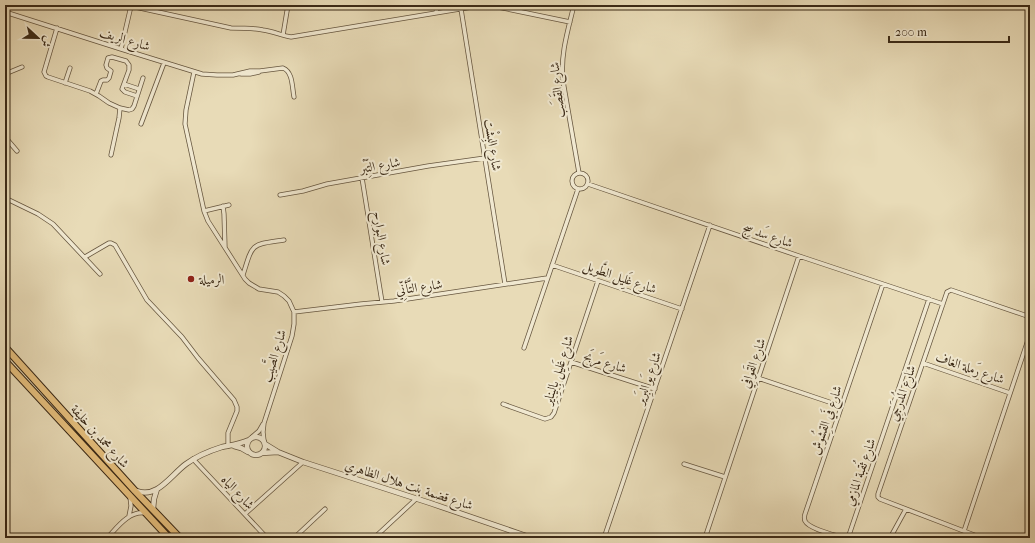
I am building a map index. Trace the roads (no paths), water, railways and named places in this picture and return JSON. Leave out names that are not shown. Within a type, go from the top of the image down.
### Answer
[{"type":"highway","name":"شارع محمد بن خليفة","points":[[5,347],[180,538]]},
{"type":"highway","name":"شارع محمد بن خليفة","points":[[5,361],[169,538]]},
{"type":"street","points":[[283,36],[288,5]]},
{"type":"street","points":[[436,13],[437,5]]},
{"type":"street","points":[[121,49],[129,6],[231,28],[257,28],[283,36],[292,37],[484,5]]},
{"type":"street","points":[[488,5],[570,22]]},
{"type":"street","name":"شارع القَصَب","points":[[574,5],[562,58],[562,74],[579,173]]},
{"type":"street","name":"شارع البِشْت","points":[[461,9],[506,284]]},
{"type":"street","name":"شارع الريف","points":[[5,12],[194,72],[217,75],[240,74],[250,71],[286,68],[290,73],[294,97]]},
{"type":"street","points":[[57,28],[44,72],[46,76],[85,89],[96,94],[109,103],[129,110],[134,106],[143,78]]},
{"type":"street","points":[[96,94],[101,80],[107,80],[109,78],[111,71],[106,65],[112,57],[126,62],[129,65],[129,70],[122,88],[124,91],[137,96]]},
{"type":"street","points":[[141,124],[164,62]]},
{"type":"street","points":[[5,74],[22,67]]},
{"type":"street","points":[[65,83],[70,68]]},
{"type":"street","points":[[194,72],[186,110],[185,124],[204,211],[208,221],[249,283],[259,289],[278,292],[289,301],[294,312]]},
{"type":"street","points":[[124,84],[139,89]]},
{"type":"street","points":[[111,155],[120,108]]},
{"type":"street","points":[[5,137],[17,151]]},
{"type":"street","name":"شارع التِّبْر","points":[[280,195],[303,191],[327,184],[428,166],[485,158]]},
{"type":"street","points":[[576,173],[581,173],[588,178],[588,184],[582,189],[578,189],[573,186],[571,182],[572,177],[576,173]]},
{"type":"street","name":"شارع البوارح","points":[[362,178],[382,302]]},
{"type":"street","name":"شارع سَد سِج","points":[[588,184],[942,304]]},
{"type":"street","points":[[524,348],[578,189]]},
{"type":"street","points":[[5,198],[38,214],[53,224],[100,274]]},
{"type":"street","points":[[204,211],[229,205]]},
{"type":"street","points":[[223,206],[225,248]]},
{"type":"street","name":"شارع يَو البِرَير","points":[[604,538],[710,225]]},
{"type":"street","points":[[243,275],[250,252],[253,248],[261,243],[284,240]]},
{"type":"street","points":[[85,257],[107,244],[111,243],[115,245],[147,300],[182,337],[234,400],[237,411],[228,433],[229,446]]},
{"type":"street","name":"شارع القَوافِي","points":[[704,538],[800,256]]},
{"type":"street","name":"شارع غَلِيل الطَّويل","points":[[552,265],[682,309]]},
{"type":"street","name":"شارع التَّأنِّي","points":[[294,312],[444,294],[547,278]]},
{"type":"street","name":"شارع غَلِيل بِاليِنايِر","points":[[503,404],[541,418],[548,419],[551,417],[556,409],[598,281]]},
{"type":"street","name":"شارع فَي القِشُوش","points":[[844,538],[811,526],[805,522],[804,518],[883,284]]},
{"type":"street","name":"شارع المُدرَجِي","points":[[982,538],[880,499],[878,494],[947,292],[951,290],[1030,317]]},
{"type":"street","name":"شارع ثُقبة المازمي","points":[[848,538],[929,299]]},
{"type":"street","name":"شارع الصَّيب","points":[[265,443],[263,432],[264,423],[292,336],[294,312]]},
{"type":"street","points":[[964,531],[1030,334]]},
{"type":"street","name":"شارع مَربَح","points":[[571,362],[654,389]]},
{"type":"street","name":"شارع رَملة الغاف","points":[[923,363],[1010,393]]},
{"type":"street","points":[[758,378],[841,406]]},
{"type":"street","name":"شارع الصَّيب","points":[[251,438],[259,431],[264,423]]},
{"type":"street","points":[[135,490],[145,493],[157,489],[193,459],[211,450],[242,443],[255,437],[260,438],[265,443],[265,448],[262,453],[255,456],[238,447],[229,446]]},
{"type":"street","points":[[248,452],[246,446],[251,438]]},
{"type":"street","name":"شارع قضمة بنت هلال الظاهري","points":[[265,443],[278,452],[303,462],[532,538]]},
{"type":"street","name":"شارع قضمة بنت هلال الظاهري","points":[[262,453],[278,452]]},
{"type":"street","name":"شارع الياه","points":[[193,459],[267,538]]},
{"type":"street","points":[[245,514],[303,462]]},
{"type":"street","points":[[684,464],[725,477]]},
{"type":"street","points":[[153,509],[157,489]]},
{"type":"street","points":[[107,538],[130,514],[131,502],[128,494]]},
{"type":"street","points":[[374,538],[416,499]]},
{"type":"street","points":[[294,538],[325,508]]},
{"type":"street","points":[[890,538],[906,509]]},
{"type":"street","points":[[128,517],[138,513],[146,513]]},
{"type":"street","points":[[512,538],[517,533]]},
{"type":"place","name":"الرميلة","points":[[191,279]]}]
